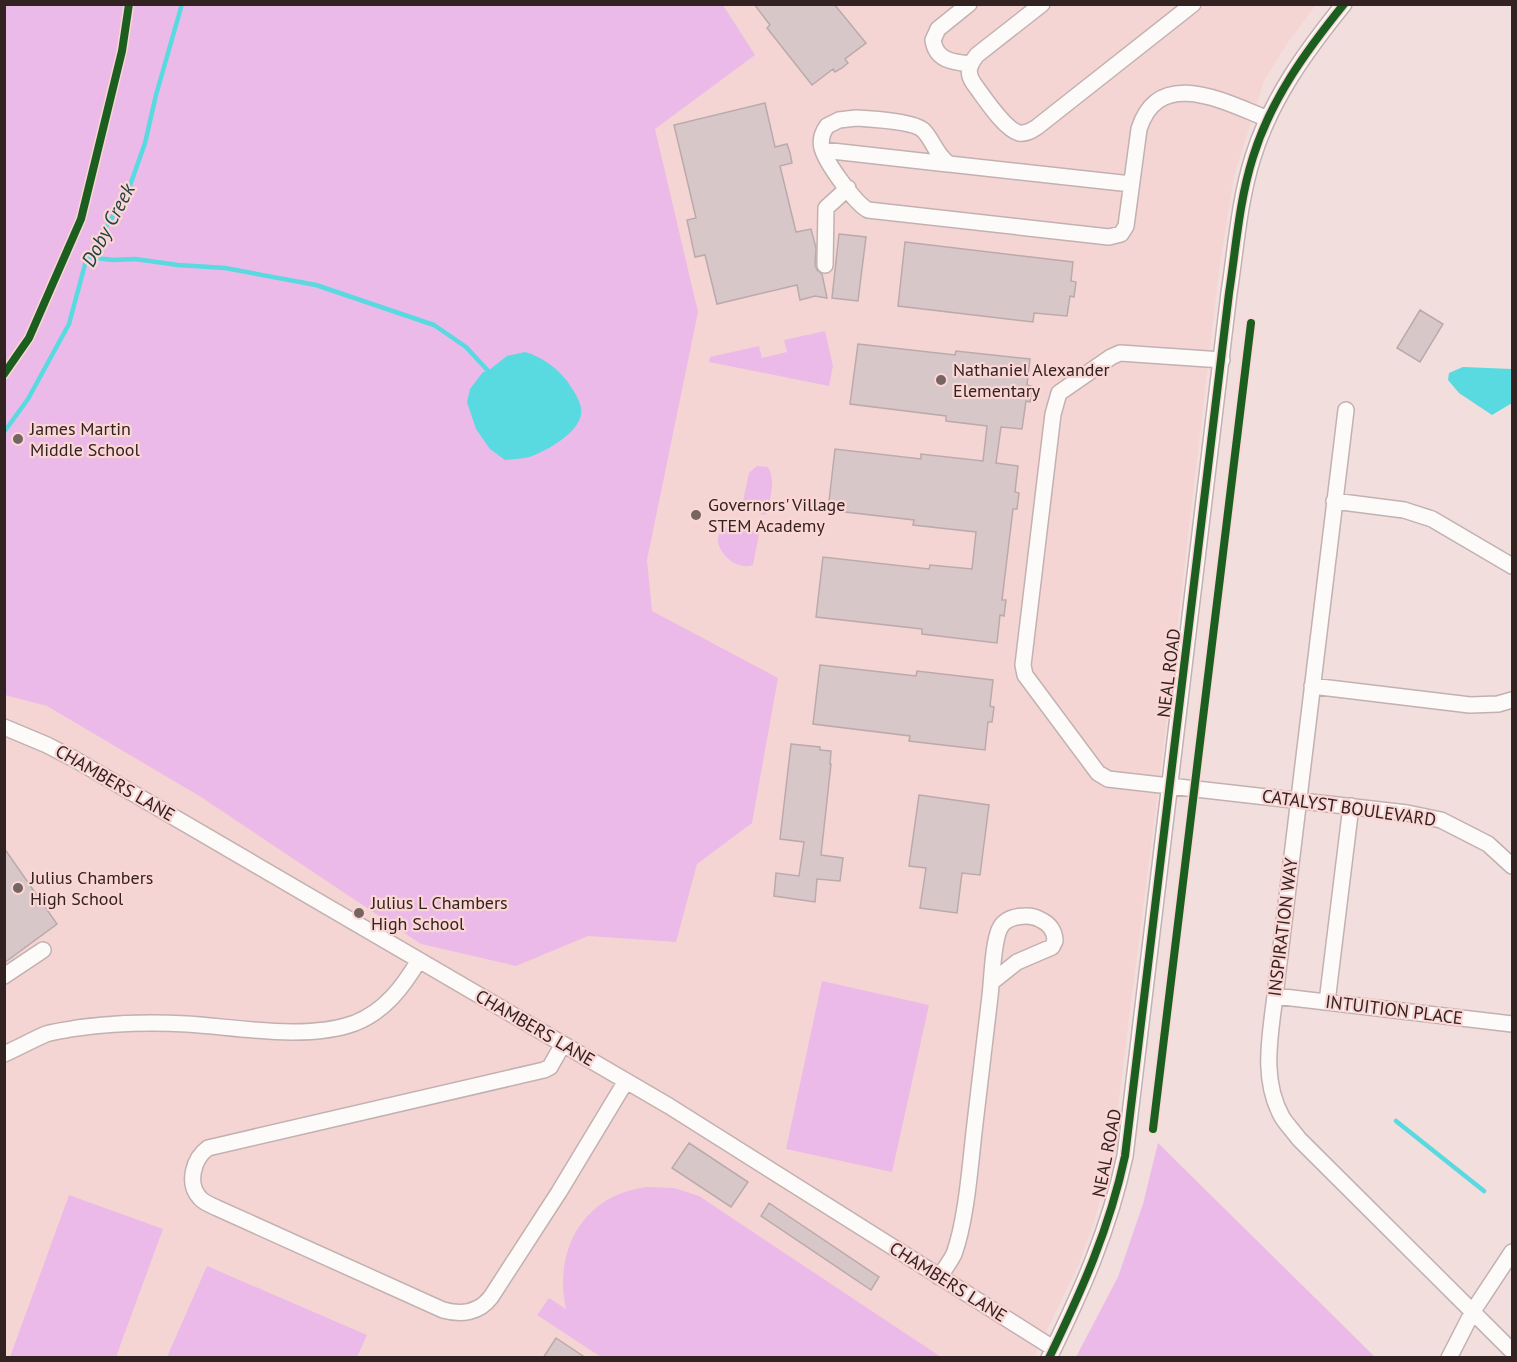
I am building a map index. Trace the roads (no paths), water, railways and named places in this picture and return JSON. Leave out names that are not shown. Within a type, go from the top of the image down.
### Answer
[{"type":"street","points":[[969,4],[938,28],[933,40],[936,52],[944,59],[971,64]]},
{"type":"street","points":[[1042,4],[977,55],[971,64],[971,80],[1005,123],[1015,131],[1030,132],[1193,4]]},
{"type":"street","name":"NEAL ROAD","points":[[1051,1353],[1098,1251],[1113,1206],[1125,1156],[1244,194],[1253,156],[1268,119],[1310,47],[1344,4]]},
{"type":"street","points":[[957,165],[949,164],[939,156],[921,128],[914,125],[856,118],[839,120],[827,126],[822,138],[823,150],[848,189],[862,207],[873,211],[1109,237],[1116,236],[1124,230],[1142,120],[1150,108],[1162,98],[1181,93],[1200,93],[1268,119]]},
{"type":"street","points":[[823,150],[1131,184]]},
{"type":"street","points":[[825,265],[826,208],[848,189]]},
{"type":"street","name":"CATALYST BOULEVARD","points":[[1222,360],[1120,353],[1110,357],[1059,393],[1053,414],[1023,665],[1025,675],[1098,773],[1108,779],[1351,806],[1441,820],[1488,843],[1512,866]]},
{"type":"street","name":"INSPIRATION WAY","points":[[1346,410],[1267,1064],[1272,1092],[1282,1117],[1299,1139],[1512,1351]]},
{"type":"street","points":[[1334,501],[1404,510],[1432,519],[1512,566]]},
{"type":"street","points":[[1312,686],[1470,705],[1498,704],[1512,700]]},
{"type":"street","name":"CHAMBERS LANE","points":[[4,727],[76,760],[626,1081],[802,1189],[939,1277],[1051,1353]]},
{"type":"street","points":[[1327,1002],[1351,806]]},
{"type":"street","points":[[939,1277],[952,1258],[959,1237],[969,1176],[997,935],[1004,923],[1020,916],[1031,916],[1044,921],[1051,927],[1056,941],[1052,947],[1027,957],[992,982]]},
{"type":"street","points":[[4,976],[43,950]]},
{"type":"street","points":[[4,1054],[52,1032],[120,1024],[187,1024],[282,1030],[322,1030],[341,1026],[366,1017],[387,1003],[401,989],[419,960]]},
{"type":"street","name":"INTUITION PLACE","points":[[1275,996],[1512,1024]]},
{"type":"street","points":[[563,1044],[550,1067],[544,1070],[208,1148],[200,1155],[195,1166],[194,1181],[197,1193],[204,1201],[217,1208],[443,1310],[457,1313],[476,1310],[486,1304],[491,1297],[559,1192],[626,1081]]},
{"type":"street","points":[[1449,1358],[1473,1311],[1512,1252]]},
{"type":"water","points":[[525,352],[543,360],[563,376],[577,397],[581,414],[579,421],[568,435],[544,451],[529,457],[505,460],[490,449],[476,429],[467,402],[470,389],[483,372],[488,371],[507,356]]},
{"type":"water","points":[[1463,367],[1512,369],[1512,403],[1492,415],[1459,393],[1448,380],[1449,373]]},
{"type":"waterway","name":"Doby Creek","points":[[4,432],[28,399],[69,324],[87,257],[127,194],[145,143],[182,4]]},
{"type":"waterway","points":[[87,257],[113,260],[135,259],[225,268],[316,285],[434,325],[466,347],[491,374]]},
{"type":"waterway","points":[[1396,1121],[1484,1191]]},
{"type":"place","name":"Nathaniel Alexander Elementary","points":[[941,380]]},
{"type":"place","name":"James Martin Middle School","points":[[18,439]]},
{"type":"place","name":"Governors' Village STEM Academy","points":[[696,515]]},
{"type":"place","name":"Julius Chambers High School","points":[[18,888]]},
{"type":"place","name":"Julius L Chambers High School","points":[[359,913]]}]
